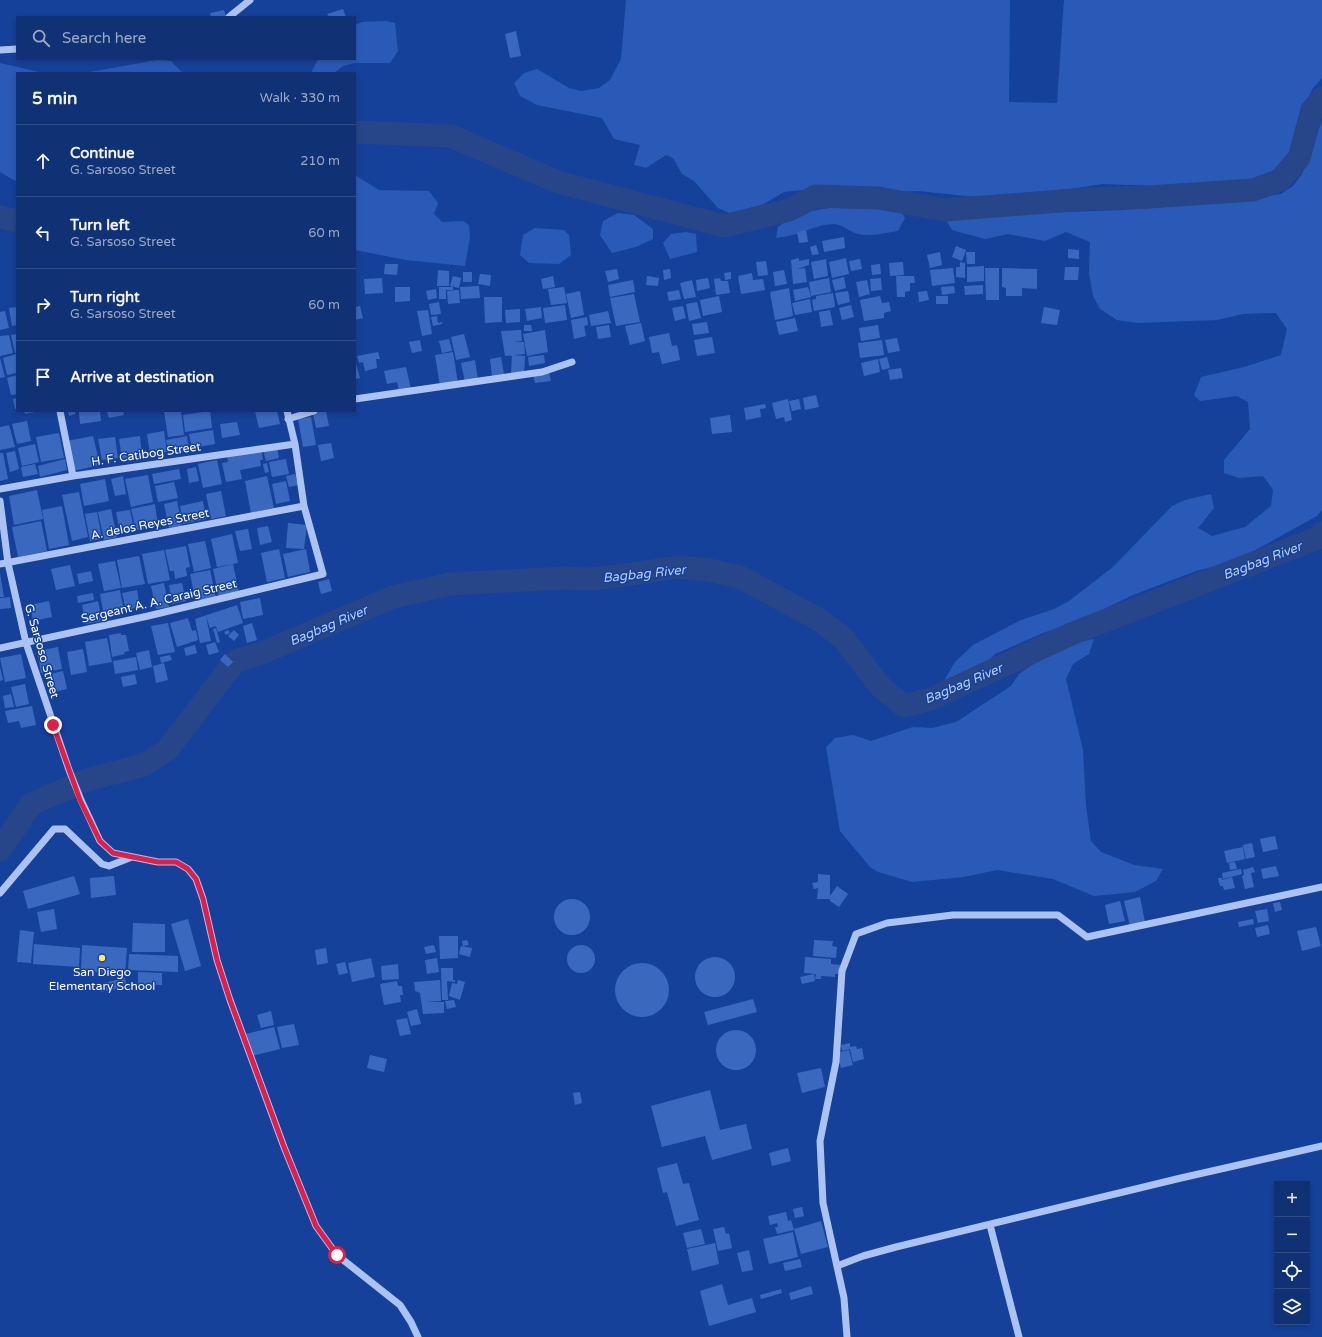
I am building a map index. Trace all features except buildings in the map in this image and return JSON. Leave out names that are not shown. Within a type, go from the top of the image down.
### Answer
[{"type":"street","points":[[230,16],[250,0]]},
{"type":"street","points":[[0,50],[16,49]]},
{"type":"street","points":[[356,399],[542,372],[572,362]]},
{"type":"street","points":[[60,412],[73,476]]},
{"type":"street","points":[[288,412],[288,419],[295,444],[304,506]]},
{"type":"street","points":[[288,419],[311,412]]},
{"type":"street","name":"H. F. Catibog Street","points":[[0,490],[73,476],[295,444]]},
{"type":"street","name":"G. Sarsoso Street","points":[[0,501],[8,563],[26,643],[80,800],[100,841],[113,853],[132,857],[176,862],[188,869],[196,879],[203,899],[217,960],[230,1000],[284,1147],[316,1226],[337,1255],[400,1305],[411,1322],[418,1337]]},
{"type":"street","name":"A. delos Reyes Street","points":[[0,564],[304,506]]},
{"type":"street","name":"Sergeant A. A. Caraig Street","points":[[0,648],[323,574],[304,506]]},
{"type":"street","points":[[0,893],[54,829],[64,829],[102,864],[109,866],[132,857]]},
{"type":"street","points":[[847,1337],[844,1298],[823,1203],[820,1141],[836,1062],[842,971],[856,934],[887,922],[953,915],[1058,915],[1087,936],[1322,887]]},
{"type":"street","points":[[837,1266],[863,1256],[896,1247],[1181,1178],[1322,1146]]},
{"type":"street","points":[[990,1225],[1019,1337]]},
{"type":"shaded area","points":[[626,0],[1010,0],[1009,102],[1057,103],[1064,0],[1322,0],[1322,78],[1313,88],[1304,107],[1297,136],[1287,160],[1278,171],[1270,177],[1223,186],[1182,187],[1103,184],[1043,193],[976,197],[918,191],[886,192],[832,187],[784,192],[752,211],[734,215],[718,208],[694,181],[682,174],[673,158],[666,155],[646,168],[634,165],[640,145],[614,139],[602,118],[537,105],[520,96],[514,83],[524,73],[537,69],[569,88],[581,91],[599,88],[610,80],[621,59]]},
{"type":"shaded area","points":[[386,21],[395,23],[398,51],[390,63],[355,63],[343,66],[335,72],[312,72],[318,60],[356,60],[356,25],[362,22]]},
{"type":"shaded area","points":[[157,60],[171,61],[182,72],[90,72]]},
{"type":"shaded area","points":[[0,63],[39,72],[16,72],[16,181],[0,172]]},
{"type":"shaded area","points":[[1322,121],[1322,510],[1317,516],[1234,562],[1196,571],[1133,595],[1095,615],[1043,633],[995,654],[959,689],[942,684],[955,662],[973,645],[1021,620],[1054,609],[1069,601],[1113,567],[1172,506],[1185,500],[1211,494],[1214,508],[1198,528],[1212,536],[1245,527],[1271,506],[1273,490],[1263,476],[1239,478],[1224,473],[1224,460],[1250,429],[1248,402],[1237,396],[1200,401],[1194,395],[1201,377],[1244,367],[1281,355],[1287,329],[1276,313],[1243,314],[1217,320],[1137,323],[1117,320],[1100,309],[1093,296],[1089,273],[1090,242],[1066,232],[1045,241],[1008,234],[985,239],[952,230],[947,222],[956,216],[1123,210],[1216,203],[1281,194],[1293,186],[1302,174]]},
{"type":"shaded area","points":[[356,176],[379,190],[429,191],[438,203],[434,214],[442,222],[463,221],[469,225],[470,237],[465,266],[406,260],[356,250]]},
{"type":"shaded area","points":[[867,206],[899,209],[905,218],[898,231],[883,234],[858,234],[835,224],[820,226],[776,238],[778,227],[798,215],[820,209]]},
{"type":"shaded area","points":[[618,213],[634,215],[653,229],[653,239],[636,247],[612,253],[600,235],[603,221]]},
{"type":"shaded area","points":[[535,228],[564,230],[569,235],[571,255],[559,264],[529,263],[520,255],[523,235]]},
{"type":"shaded area","points":[[686,232],[696,234],[697,252],[670,259],[663,243],[671,234]]},
{"type":"shaded area","points":[[1094,639],[1089,654],[1073,664],[1066,679],[1083,750],[1086,806],[1091,841],[1101,852],[1134,865],[1163,869],[1156,881],[1135,892],[1094,896],[1053,879],[997,870],[964,877],[912,882],[878,872],[870,867],[840,831],[826,747],[835,738],[853,735],[871,741],[913,727],[932,728],[956,722],[1011,686],[1019,674],[1050,652],[1067,644]]},
{"type":"waterway","points":[[356,132],[451,136],[558,182],[724,226],[789,210],[816,196],[878,198],[945,210],[1086,199],[1149,197],[1253,190],[1280,180],[1299,158],[1312,110],[1322,98]]},
{"type":"waterway","points":[[0,217],[16,221]]},
{"type":"waterway","name":"Bagbag River","points":[[0,850],[31,804],[90,779],[144,765],[168,749],[235,661],[262,653],[393,597],[450,584],[563,578],[591,579],[678,567],[709,570],[740,577],[818,619],[843,638],[881,687],[904,706],[931,699],[1071,634],[1318,538],[1322,533]]},
{"type":"place","name":"San Diego Elementary School","points":[[102,958]]},
{"type":"route","points":[[53,725],[80,800],[100,841],[113,853],[158,862],[176,862],[188,869],[196,879],[203,899],[217,960],[230,1000],[284,1147],[316,1226],[337,1255]]}]
